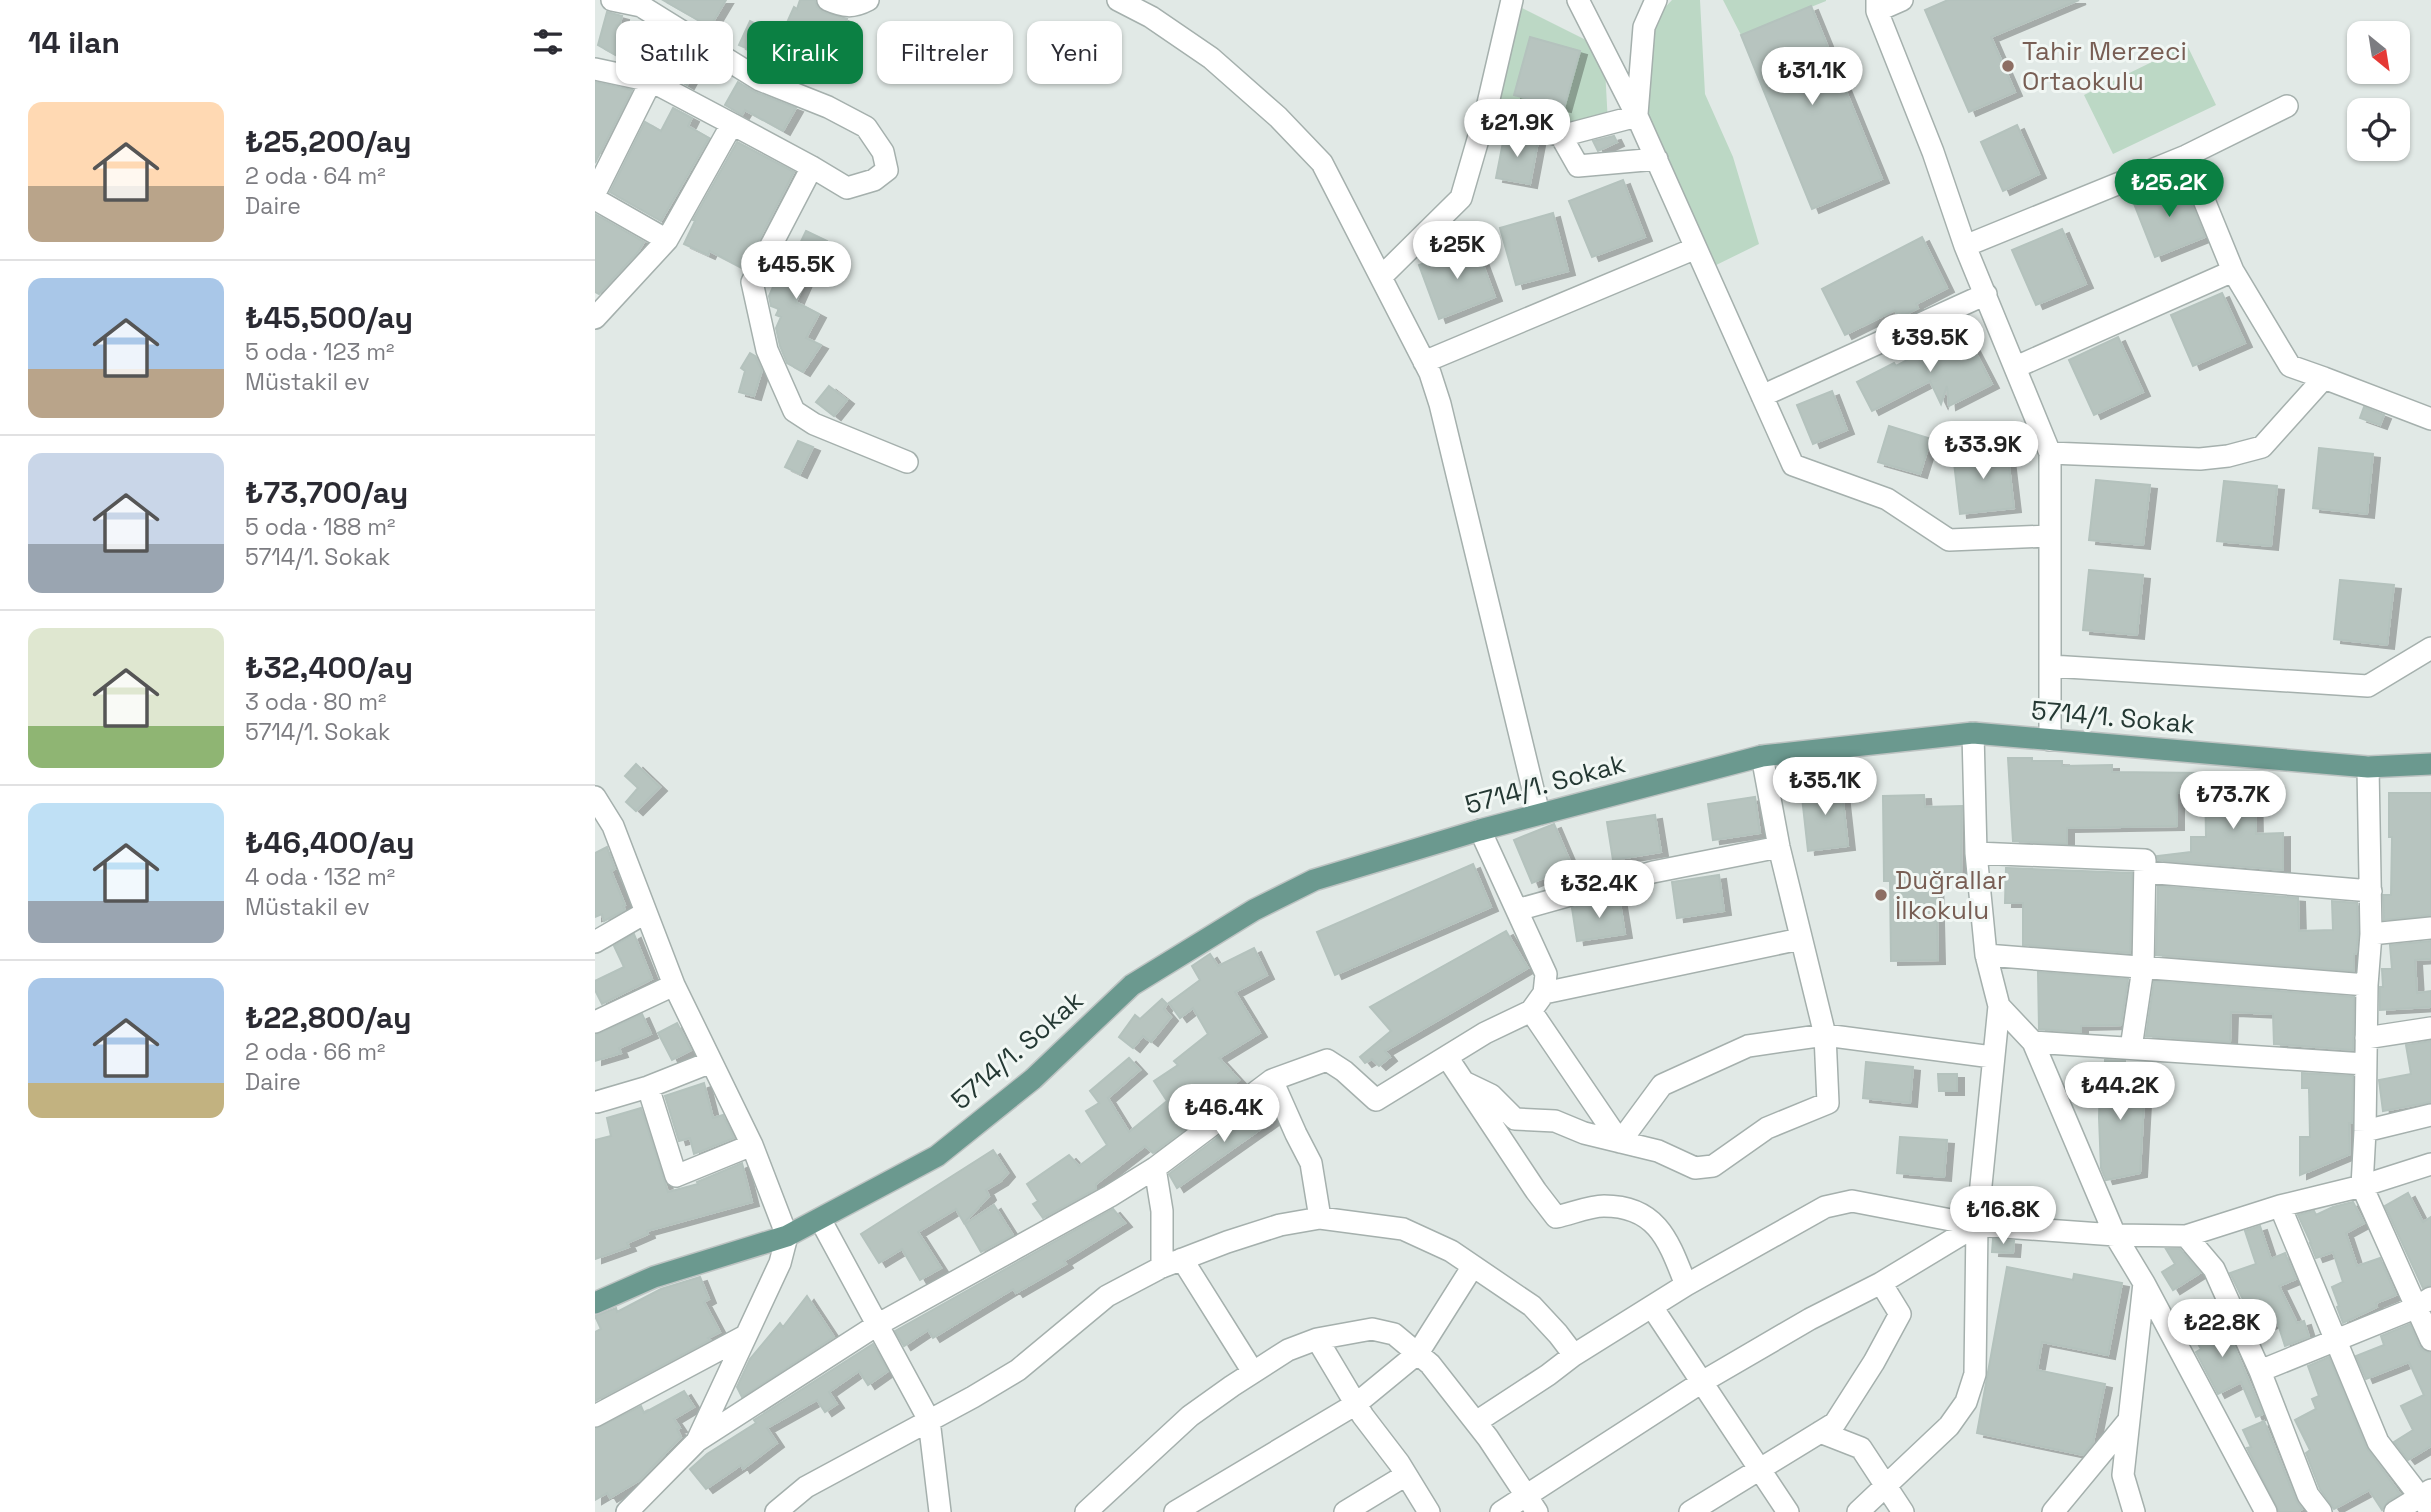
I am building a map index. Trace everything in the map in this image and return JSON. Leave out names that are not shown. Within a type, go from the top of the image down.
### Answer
[{"type":"main road","name":"5714/1. Sokak","points":[[595,1303],[654,1277],[787,1236],[937,1156],[1033,1079],[1132,985],[1254,909],[1314,880],[1480,830],[1762,756],[1973,733],[2368,767],[2431,764]]},
{"type":"street","points":[[612,0],[641,6],[759,80],[828,107],[866,127],[883,152],[887,170],[874,180],[847,188],[812,166],[659,84]]},
{"type":"street","points":[[828,0],[854,7],[868,0]]},
{"type":"street","points":[[1118,0],[1151,17],[1211,58],[1278,117],[1322,163],[1381,277],[1424,362],[1440,404],[1539,814]]},
{"type":"street","points":[[1381,277],[1461,198],[1486,112],[1513,0]]},
{"type":"street","points":[[1578,0],[1657,159],[1793,465],[1887,499],[1949,540],[2049,536]]},
{"type":"street","points":[[1637,116],[1644,27],[1655,0]]},
{"type":"street","points":[[1902,0],[1877,5],[1933,152],[1965,246],[2050,453],[2050,740]]},
{"type":"street","points":[[595,69],[616,73]]},
{"type":"street","points":[[595,193],[650,84]]},
{"type":"street","points":[[1965,246],[2186,156],[2287,106]]},
{"type":"street","points":[[1486,112],[1561,136],[1637,116]]},
{"type":"street","points":[[597,313],[667,240],[732,124]]},
{"type":"street","points":[[1561,136],[1578,166],[1657,159]]},
{"type":"street","points":[[2186,156],[2233,271],[2290,366],[2431,419]]},
{"type":"street","points":[[812,166],[752,282],[767,350],[794,411],[814,424],[907,462]]},
{"type":"street","points":[[595,199],[667,240]]},
{"type":"street","points":[[1424,362],[1696,248]]},
{"type":"street","points":[[2016,367],[2233,271]]},
{"type":"street","points":[[1762,396],[1986,294]]},
{"type":"street","points":[[2050,453],[2200,459],[2228,456],[2262,447],[2324,378]]},
{"type":"street","points":[[2051,666],[2368,686],[2431,648]]},
{"type":"street","points":[[1858,1512],[1949,1426],[1965,1402],[1975,1374],[1977,1225],[1999,1006],[1986,955],[1976,853],[1973,733]]},
{"type":"street","points":[[1466,1083],[1491,1096],[1515,1119],[1555,1121],[1584,1133],[1658,1151],[1695,1168],[1713,1166],[1767,1128],[1828,1103],[1825,1035],[1779,848],[1762,756]]},
{"type":"street","points":[[2368,767],[2371,934],[2367,985],[2362,1186],[2423,1303],[2431,1340]]},
{"type":"street","points":[[595,797],[613,826],[674,985],[752,1145],[787,1236],[780,1262],[697,1441]]},
{"type":"street","points":[[627,1512],[697,1441],[877,1325],[1110,1196],[1155,1168],[1272,1080],[1327,1060],[1344,1071],[1376,1100],[1485,1033],[1531,1011],[1544,993],[1546,974],[1480,830]]},
{"type":"street","points":[[1517,910],[1653,872],[1779,848]]},
{"type":"street","points":[[1976,853],[2145,860],[2143,968],[2131,1048]]},
{"type":"street","points":[[2145,872],[2371,891]]},
{"type":"street","points":[[595,942],[645,913]]},
{"type":"street","points":[[2371,934],[2431,928]]},
{"type":"street","points":[[1544,993],[1801,939]]},
{"type":"street","points":[[1986,955],[2367,985]]},
{"type":"street","points":[[595,1022],[674,985]]},
{"type":"street","points":[[1999,1006],[2033,1042],[2115,1235],[2144,1283],[2266,1512]]},
{"type":"street","points":[[1531,1011],[1620,1142]]},
{"type":"street","points":[[2366,1038],[2431,1028]]},
{"type":"street","points":[[1620,1142],[1661,1085],[1748,1046],[1825,1035],[1993,1057]]},
{"type":"street","points":[[2033,1042],[2365,1064]]},
{"type":"street","points":[[1447,1057],[1556,1217],[1603,1206],[1636,1211],[1658,1224],[1686,1285]]},
{"type":"street","points":[[596,1101],[648,1087],[711,1062]]},
{"type":"street","points":[[1272,1080],[1311,1163],[1320,1218]]},
{"type":"street","points":[[648,1087],[676,1176],[752,1145]]},
{"type":"street","points":[[2365,1130],[2431,1115]]},
{"type":"street","points":[[1476,1422],[1548,1376],[1574,1355],[1686,1285],[1825,1207],[1852,1201],[1977,1225],[2115,1235],[2186,1236],[2280,1206],[2362,1186],[2431,1164]]},
{"type":"street","points":[[1155,1168],[1162,1210],[1162,1267]]},
{"type":"street","points":[[2280,1206],[2378,1442],[2428,1499],[2395,1512]]},
{"type":"street","points":[[776,1512],[806,1487],[1018,1370],[1107,1296],[1162,1267],[1280,1225],[1320,1218],[1403,1229],[1451,1251],[1532,1306],[1574,1355]]},
{"type":"street","points":[[820,1219],[929,1420],[940,1512]]},
{"type":"street","points":[[1501,1512],[1531,1505],[1702,1382],[1810,1319],[1881,1283],[1977,1225]]},
{"type":"street","points":[[2186,1236],[2214,1269],[2260,1371],[2308,1495],[2321,1512]]},
{"type":"street","points":[[1182,1259],[1253,1372]]},
{"type":"street","points":[[1175,1512],[1356,1404],[1417,1353],[1473,1266]]},
{"type":"street","points":[[1689,1512],[1835,1423],[1874,1363],[1900,1314],[1881,1283]]},
{"type":"street","points":[[2134,1512],[2123,1475],[2144,1283]]},
{"type":"street","points":[[2260,1371],[2335,1342],[2423,1303]]},
{"type":"street","points":[[1652,1307],[1788,1512]]},
{"type":"street","points":[[1086,1512],[1190,1416],[1253,1372],[1288,1350],[1317,1339],[1372,1328],[1394,1334],[1430,1364],[1476,1422],[1531,1505]]},
{"type":"street","points":[[595,1416],[745,1336]]},
{"type":"street","points":[[1317,1339],[1356,1404],[1429,1512]]},
{"type":"street","points":[[2053,1512],[2129,1420]]},
{"type":"street","points":[[1820,1432],[1861,1448],[1903,1512]]},
{"type":"street","points":[[1345,1512],[1406,1475]]},
{"type":"green space","points":[[1672,0],[1700,0],[1705,94],[1733,157],[1759,244],[1706,270],[1637,116],[1653,20]]},
{"type":"green space","points":[[1723,0],[1826,0],[1826,1],[1741,35]]},
{"type":"green space","points":[[1522,8],[1604,49],[1608,124],[1561,136],[1496,115]]},
{"type":"green space","points":[[2187,45],[2216,105],[2113,154],[2084,95]]},
{"type":"building","points":[[663,0],[726,0],[714,21],[700,21]]},
{"type":"building","points":[[800,0],[815,0],[817,7],[823,12],[847,19],[788,21],[794,7],[797,9]]},
{"type":"building","points":[[1948,0],[2079,0],[1991,37],[2015,92],[1969,112],[1925,10]]},
{"type":"building","points":[[1811,6],[1882,179],[1812,209],[1741,35]]},
{"type":"building","points":[[607,12],[622,16],[621,21],[616,21],[616,55],[598,45]]},
{"type":"building","points":[[747,28],[747,48],[739,45]]},
{"type":"building","points":[[1530,37],[1580,51],[1564,108],[1514,95]]},
{"type":"building","points":[[595,82],[632,90],[595,163]]},
{"type":"building","points":[[738,82],[755,92],[796,108],[783,131],[745,110],[742,115],[725,105]]},
{"type":"building","points":[[673,108],[692,118],[688,126],[709,138],[661,221],[610,192],[645,122],[661,131]]},
{"type":"building","points":[[2017,125],[2039,174],[2003,191],[1981,142]]},
{"type":"building","points":[[1505,132],[1538,142],[1530,184],[1496,178]]},
{"type":"building","points":[[1614,136],[1617,142],[1598,151],[1593,141]]},
{"type":"building","points":[[737,142],[794,172],[744,269],[710,251],[708,255],[684,244],[695,221],[693,220]]},
{"type":"building","points":[[1623,180],[1645,237],[1592,257],[1569,201]]},
{"type":"building","points":[[2182,181],[2205,237],[2155,257],[2133,201]]},
{"type":"building","points":[[1553,213],[1568,271],[1516,285],[1500,228]]},
{"type":"building","points":[[595,214],[644,242],[599,294],[595,292]]},
{"type":"building","points":[[2062,229],[2086,284],[2036,305],[2012,250]]},
{"type":"building","points":[[806,231],[827,241],[796,302],[819,314],[806,338],[821,345],[803,372],[787,363],[776,328],[781,317],[776,315],[779,309],[771,306],[769,296],[780,271],[774,268],[784,249],[795,254]]},
{"type":"building","points":[[1922,237],[1947,288],[1916,304],[1918,308],[1899,318],[1895,310],[1845,335],[1822,289]]},
{"type":"building","points":[[1475,243],[1495,297],[1439,319],[1419,265]]},
{"type":"building","points":[[2222,293],[2245,343],[2193,366],[2171,315]]},
{"type":"building","points":[[1964,330],[1992,384],[1949,406],[1947,386],[1941,404],[1930,381],[1872,411],[1857,382],[1894,363],[1896,366]]},
{"type":"building","points":[[2118,337],[2143,392],[2094,415],[2069,360]]},
{"type":"building","points":[[750,353],[755,356],[762,370],[754,396],[739,392],[745,371],[741,368]]},
{"type":"building","points":[[829,386],[847,400],[834,416],[816,402]]},
{"type":"building","points":[[1832,391],[1847,430],[1813,444],[1797,405]]},
{"type":"building","points":[[2364,407],[2384,415],[2380,425],[2360,418]]},
{"type":"building","points":[[1889,426],[1931,439],[1920,474],[1878,462]]},
{"type":"building","points":[[798,441],[813,447],[800,474],[785,467]]},
{"type":"building","points":[[2319,448],[2373,454],[2367,514],[2313,508]]},
{"type":"building","points":[[2007,449],[2014,508],[1960,514],[1953,454]]},
{"type":"building","points":[[2096,480],[2150,485],[2143,545],[2089,540]]},
{"type":"building","points":[[2224,481],[2277,486],[2271,546],[2217,541]]},
{"type":"building","points":[[2089,570],[2143,575],[2137,635],[2083,630]]},
{"type":"building","points":[[2340,580],[2394,585],[2387,645],[2334,639]]},
{"type":"building","points":[[2008,758],[2062,761],[2062,766],[2112,765],[2112,772],[2203,773],[2203,792],[2177,793],[2177,826],[2067,828],[2067,844],[2013,841]]},
{"type":"building","points":[[636,764],[660,787],[636,811],[626,802],[638,788],[625,776]]},
{"type":"building","points":[[2205,779],[2229,779],[2229,783],[2255,782],[2256,834],[2283,833],[2283,870],[2158,860],[2157,856],[2191,852],[2191,837],[2206,837]]},
{"type":"building","name":"Duğrallar İlkokulu","points":[[1841,783],[1848,846],[1808,851],[1801,788]]},
{"type":"building","points":[[2389,793],[2431,793],[2431,915],[2384,920],[2383,895],[2391,895],[2392,837],[2389,837]]},
{"type":"building","points":[[1924,795],[1925,807],[1962,806],[1961,875],[1936,875],[1938,960],[1891,961],[1890,881],[1884,881],[1883,796]]},
{"type":"building","points":[[1755,797],[1760,833],[1713,840],[1708,804]]},
{"type":"building","points":[[1655,815],[1661,852],[1613,860],[1607,822]]},
{"type":"building","points":[[1554,824],[1572,866],[1532,883],[1514,840]]},
{"type":"building","points":[[607,847],[615,869],[611,871],[625,910],[604,921],[602,914],[595,917],[595,853]]},
{"type":"building","points":[[1473,864],[1491,907],[1335,975],[1317,932]]},
{"type":"building","points":[[2006,868],[2132,873],[2130,953],[2023,945],[2023,903],[2005,903]]},
{"type":"building","points":[[1719,875],[1724,911],[1677,918],[1672,882]]},
{"type":"building","points":[[2158,886],[2298,898],[2299,931],[2333,930],[2332,901],[2357,903],[2358,934],[2354,971],[2156,955]]},
{"type":"building","points":[[1619,897],[1625,934],[1577,941],[1572,908]]},
{"type":"building","points":[[1506,931],[1528,968],[1385,1051],[1390,1057],[1379,1066],[1372,1059],[1365,1063],[1360,1057],[1391,1031],[1370,1007]]},
{"type":"building","points":[[634,934],[652,979],[602,1004],[595,990],[595,981],[624,967],[614,946]]},
{"type":"building","points":[[2431,941],[2431,959],[2415,960],[2417,993],[2431,991],[2431,1007],[2380,1010],[2382,969],[2392,969],[2390,945]]},
{"type":"building","points":[[1254,948],[1267,975],[1235,992],[1260,1033],[1219,1058],[1239,1080],[1181,1132],[1153,1153],[1145,1146],[1096,1184],[1096,1189],[1043,1218],[1033,1204],[1038,1201],[1027,1184],[1069,1155],[1079,1166],[1107,1145],[1086,1111],[1099,1103],[1090,1091],[1129,1058],[1140,1070],[1108,1098],[1129,1132],[1167,1101],[1154,1081],[1178,1065],[1174,1061],[1208,1034],[1193,1008],[1180,1018],[1169,1003],[1200,980],[1192,966],[1210,954],[1218,966]]},
{"type":"building","points":[[2038,972],[2128,979],[2121,1025],[2081,1026],[2081,1032],[2039,1029]]},
{"type":"building","points":[[2154,981],[2354,997],[2353,1050],[2274,1044],[2273,1014],[2231,1012],[2230,1042],[2146,1036]]},
{"type":"building","points":[[1162,999],[1167,1004],[1164,1009],[1171,1017],[1151,1042],[1143,1036],[1133,1048],[1119,1037],[1135,1015],[1140,1019]]},
{"type":"building","points":[[642,1014],[651,1034],[619,1048],[621,1053],[595,1061],[595,1035]]},
{"type":"building","points":[[677,1023],[691,1050],[672,1060],[658,1033]]},
{"type":"building","points":[[2431,1041],[2431,1102],[2383,1111],[2379,1080],[2411,1074],[2406,1045]]},
{"type":"building","points":[[2105,1060],[2125,1061],[2125,1082],[2145,1083],[2140,1173],[2106,1180],[2101,1168],[2099,1118],[2100,1081],[2105,1081]]},
{"type":"building","points":[[1866,1062],[1913,1067],[1910,1103],[1863,1098]]},
{"type":"building","points":[[2302,1073],[2353,1076],[2352,1123],[2349,1123],[2350,1154],[2300,1175],[2300,1137],[2310,1137],[2309,1088],[2302,1088]]},
{"type":"building","points":[[1938,1074],[1957,1074],[1957,1091],[1939,1091]]},
{"type":"building","points":[[704,1083],[713,1118],[723,1115],[734,1138],[694,1154],[690,1138],[679,1141],[665,1096]]},
{"type":"building","points":[[1267,1100],[1275,1119],[1177,1188],[1169,1174]]},
{"type":"building","points":[[641,1108],[668,1192],[698,1184],[697,1182],[742,1163],[752,1202],[647,1231],[648,1234],[627,1243],[629,1247],[595,1259],[595,1140],[611,1136],[607,1118]]},
{"type":"building","points":[[1900,1137],[1947,1140],[1944,1177],[1897,1173]]},
{"type":"building","points":[[993,1150],[1008,1173],[986,1190],[989,1196],[964,1223],[956,1209],[918,1232],[941,1268],[920,1280],[902,1249],[879,1263],[861,1234]]},
{"type":"building","points":[[2408,1193],[2423,1222],[2431,1217],[2431,1285],[2423,1288],[2385,1206]]},
{"type":"building","points":[[2353,1202],[2364,1223],[2346,1233],[2357,1266],[2380,1258],[2396,1295],[2376,1303],[2377,1307],[2343,1323],[2332,1287],[2343,1282],[2333,1252],[2316,1258],[2298,1215],[2314,1211],[2316,1215]]},
{"type":"building","points":[[994,1205],[1013,1235],[981,1252],[965,1224]]},
{"type":"building","points":[[1113,1209],[1125,1223],[1064,1261],[1066,1264],[1016,1293],[1013,1289],[933,1338],[928,1330],[904,1346],[895,1331]]},
{"type":"building","points":[[2260,1226],[2271,1259],[2285,1253],[2296,1279],[2279,1286],[2297,1323],[2304,1321],[2309,1337],[2285,1346],[2277,1321],[2258,1330],[2230,1273],[2256,1264],[2245,1231]]},
{"type":"building","points":[[1993,1239],[2014,1241],[2013,1253],[1992,1252]]},
{"type":"building","points":[[2166,1249],[2180,1249],[2200,1273],[2173,1290],[2162,1272],[2175,1264]]},
{"type":"building","points":[[2007,1267],[2073,1280],[2074,1274],[2122,1283],[2108,1355],[2042,1342],[2037,1370],[2105,1384],[2093,1443],[2083,1455],[1977,1433]]},
{"type":"building","points":[[700,1277],[709,1299],[704,1302],[720,1332],[708,1338],[710,1340],[595,1401],[595,1332],[601,1329],[595,1316],[616,1308],[617,1312],[661,1289]]},
{"type":"building","points":[[807,1296],[834,1337],[742,1397],[737,1387],[750,1359],[780,1323],[783,1327]]},
{"type":"building","points":[[2215,1313],[2231,1339],[2263,1414],[2256,1417],[2241,1382],[2218,1394],[2196,1352],[2201,1349],[2189,1328]]},
{"type":"building","points":[[2410,1324],[2419,1346],[2431,1353],[2431,1446],[2408,1460],[2394,1442],[2413,1430],[2401,1406],[2424,1395],[2409,1362],[2366,1379],[2356,1356],[2384,1345],[2381,1336]]},
{"type":"building","points":[[873,1344],[888,1371],[868,1385],[859,1371],[829,1392],[837,1404],[825,1412],[817,1400],[767,1428],[777,1443],[743,1469],[741,1465],[706,1489],[690,1469],[707,1454],[756,1423],[754,1420]]},
{"type":"building","points":[[2329,1357],[2366,1447],[2400,1494],[2388,1501],[2382,1510],[2369,1490],[2334,1509],[2320,1489],[2306,1453],[2310,1450],[2295,1420],[2316,1409],[2312,1399],[2319,1396],[2308,1366]]},
{"type":"building","points":[[684,1391],[694,1407],[674,1419],[680,1428],[677,1429],[681,1437],[640,1480],[610,1498],[607,1493],[595,1500],[595,1429],[641,1406],[644,1413]]},
{"type":"building","points":[[2264,1421],[2302,1509],[2298,1512],[2279,1512],[2247,1448],[2251,1447],[2243,1430]]},
{"type":"place","name":"Tahir Merzeci Ortaokulu","points":[[2008,66]]},
{"type":"place","name":"Duğrallar İlkokulu","points":[[1881,895]]}]
